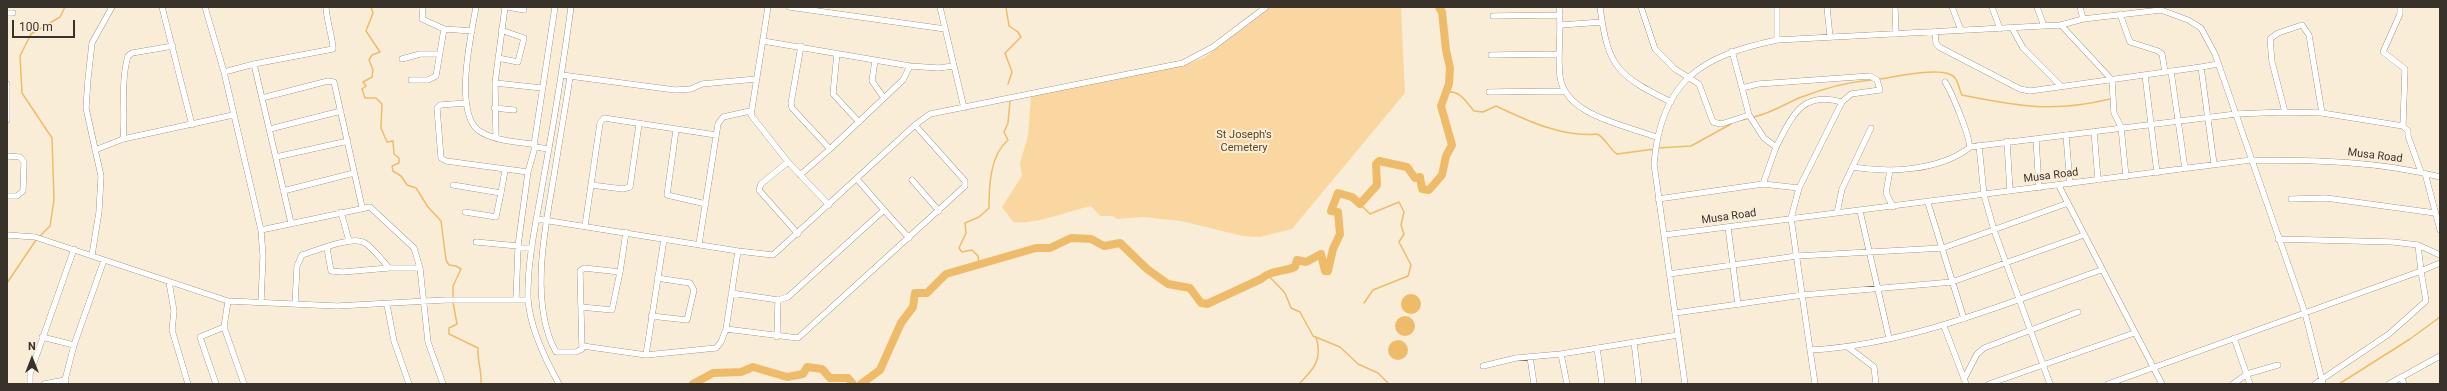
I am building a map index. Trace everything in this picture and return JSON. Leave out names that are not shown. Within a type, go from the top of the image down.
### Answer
[{"type":"street","points":[[92,255],[99,212],[101,166],[95,150],[86,108],[90,59],[94,37],[112,7]]},
{"type":"street","points":[[162,7],[192,125]]},
{"type":"street","points":[[205,7],[224,72],[261,230],[263,262],[261,302]]},
{"type":"street","points":[[224,72],[254,64],[333,49],[333,42],[327,26],[326,7]]},
{"type":"street","points":[[423,7],[421,17],[424,20],[444,29],[472,31]]},
{"type":"street","points":[[476,7],[465,79],[466,103],[474,125],[484,134],[549,149]]},
{"type":"street","points":[[496,137],[494,108],[495,83],[506,7],[524,10]]},
{"type":"street","points":[[516,299],[518,247],[528,172],[534,146],[555,7]]},
{"type":"street","points":[[559,384],[541,346],[528,300],[532,248],[562,75],[571,7]]},
{"type":"street","points":[[768,7],[750,111],[753,119],[788,162],[829,205]]},
{"type":"street","points":[[789,7],[945,29]]},
{"type":"street","points":[[940,7],[964,108]]},
{"type":"street","points":[[537,218],[546,221],[626,232],[738,251],[773,255],[798,234],[915,125],[930,114],[1183,63],[1213,47],[1266,7]]},
{"type":"street","points":[[1559,7],[1561,25],[1559,54],[1564,91],[1580,108],[1586,112],[1656,137]]},
{"type":"street","points":[[1600,7],[1609,53],[1624,76],[1634,84],[1671,102]]},
{"type":"street","points":[[1641,7],[1655,49],[1675,70],[1699,84],[1710,120],[1715,124],[1721,124],[1752,118]]},
{"type":"street","points":[[1777,7],[1777,40]]},
{"type":"street","points":[[1827,7],[1830,37]]},
{"type":"street","points":[[1895,7],[1896,34]]},
{"type":"street","points":[[1952,7],[1962,30]]},
{"type":"street","points":[[1992,7],[2000,28]]},
{"type":"street","points":[[2037,7],[2044,26]]},
{"type":"street","points":[[2080,7],[2084,19]]},
{"type":"street","points":[[2400,7],[2400,14],[2383,52],[2405,69],[2403,126]]},
{"type":"street","points":[[1685,384],[1658,199],[1655,156],[1656,137],[1663,117],[1687,78],[1712,61],[1732,51],[1777,40],[2061,25],[2084,19],[2161,10],[2188,20],[2201,28],[2208,40],[2236,114],[2278,239],[2305,313],[2322,381]]},
{"type":"street","points":[[2120,14],[2130,42],[2158,51],[2162,54],[2168,72],[2179,120],[2185,169]]},
{"type":"street","points":[[1493,16],[1560,15]]},
{"type":"street","points":[[1561,25],[1602,22]]},
{"type":"street","points":[[2061,25],[2112,80],[2114,113],[2121,127],[2126,177]]},
{"type":"street","points":[[2285,112],[2272,62],[2270,38],[2278,33],[2300,25],[2304,26],[2309,35],[2322,113]]},
{"type":"street","points":[[2012,28],[2023,48],[2061,86]]},
{"type":"street","points":[[411,80],[428,80],[436,76],[444,29]]},
{"type":"street","points":[[498,58],[518,62],[524,38],[502,30]]},
{"type":"street","points":[[1935,31],[1939,47],[2020,89],[2034,91],[2218,64]]},
{"type":"street","points":[[763,41],[801,46],[910,66],[938,68],[954,66]]},
{"type":"street","points":[[123,138],[125,119],[123,99],[128,56],[132,53],[173,46]]},
{"type":"street","points":[[801,46],[791,103],[792,108],[830,149]]},
{"type":"street","points":[[1732,51],[1752,118],[1764,138],[1776,147]]},
{"type":"street","points":[[837,53],[833,94],[859,122]]},
{"type":"street","points":[[402,58],[420,54],[439,54]]},
{"type":"street","points":[[1491,55],[1559,54]]},
{"type":"street","points":[[874,60],[872,81],[884,98]]},
{"type":"street","points":[[254,64],[291,223]]},
{"type":"street","points":[[800,175],[830,149],[903,80],[910,66]]},
{"type":"street","points":[[2201,67],[2209,117],[2214,164]]},
{"type":"street","points":[[562,75],[675,90],[691,89],[702,84],[756,79]]},
{"type":"street","points":[[2145,75],[2157,173]]},
{"type":"street","points":[[1742,88],[1765,84],[1870,76],[1876,78],[1880,90],[1851,94],[1842,102],[1799,188],[1791,218],[1815,384]]},
{"type":"street","points":[[570,77],[541,260],[543,308],[551,344],[556,352],[581,351],[583,346],[581,269],[620,272]]},
{"type":"street","points":[[262,98],[330,81],[336,86],[362,207]]},
{"type":"street","points":[[1945,82],[1961,120],[1970,147]]},
{"type":"street","points":[[495,83],[542,88]]},
{"type":"street","points":[[7,84],[7,120]]},
{"type":"street","points":[[1489,92],[1564,91]]},
{"type":"street","points":[[1763,184],[1766,170],[1776,147],[1798,108],[1821,99],[1830,98],[1842,102]]},
{"type":"street","points":[[466,103],[440,106],[437,108],[441,158],[446,161],[528,172]]},
{"type":"street","points":[[494,108],[514,110]]},
{"type":"street","points":[[270,129],[341,111]]},
{"type":"street","points":[[699,244],[716,135],[723,117],[750,111]]},
{"type":"street","points":[[1852,167],[1890,170],[1948,160],[1970,147],[1979,145],[2036,139],[2151,123],[2236,114],[2285,112],[2322,113],[2403,126],[2408,130],[2408,136],[2423,172],[2440,230]]},
{"type":"street","points":[[95,150],[123,138],[192,125],[233,115]]},
{"type":"street","points":[[585,226],[602,119],[607,117],[639,124],[716,135]]},
{"type":"street","points":[[591,185],[623,189],[630,187],[639,124]]},
{"type":"street","points":[[726,329],[777,337],[798,338],[965,186],[966,182],[915,125]]},
{"type":"street","points":[[1837,213],[1842,189],[1871,128]]},
{"type":"street","points":[[676,130],[667,195],[706,204]]},
{"type":"street","points":[[2094,131],[2098,180]]},
{"type":"street","points":[[2066,135],[2070,184]]},
{"type":"street","points":[[2036,139],[2039,188]]},
{"type":"street","points":[[276,157],[348,141]]},
{"type":"street","points":[[2007,141],[2010,191]]},
{"type":"street","points":[[1979,145],[1984,195],[1994,230],[2050,384]]},
{"type":"street","points":[[7,156],[20,157],[24,162],[23,191],[17,196],[7,196]]},
{"type":"street","name":"Musa Road","points":[[1664,235],[1728,228],[1791,218],[1928,203],[2251,160],[2338,161],[2423,172],[2440,177]]},
{"type":"street","points":[[788,162],[761,184],[759,190],[798,234]]},
{"type":"street","points":[[465,212],[496,217],[505,170]]},
{"type":"street","points":[[1890,170],[1886,193],[1893,206]]},
{"type":"street","points":[[283,190],[354,173]]},
{"type":"street","points":[[857,179],[909,238]]},
{"type":"street","points":[[912,180],[939,210]]},
{"type":"street","points":[[1658,199],[1763,184],[1799,188]]},
{"type":"street","points":[[453,185],[501,193]]},
{"type":"street","points":[[2059,186],[2152,369],[2162,384]]},
{"type":"street","points":[[2291,199],[2326,198],[2376,203],[2435,213]]},
{"type":"street","points":[[1928,203],[1964,319]]},
{"type":"street","points":[[1669,274],[1797,256],[1943,248],[2068,203]]},
{"type":"street","points":[[261,230],[362,207],[374,209],[409,242],[417,254],[420,268],[428,342],[443,384]]},
{"type":"street","points":[[731,293],[778,300],[788,297],[884,210]]},
{"type":"street","points":[[1860,211],[1889,338]]},
{"type":"street","points":[[341,212],[348,241]]},
{"type":"street","points":[[1728,228],[1738,305]]},
{"type":"street","points":[[581,307],[612,310],[626,232]]},
{"type":"street","points":[[1675,314],[1803,295],[1952,282],[2084,235]]},
{"type":"street","points":[[7,236],[35,237],[228,300],[337,306],[387,305],[445,300],[528,300]]},
{"type":"street","points":[[646,355],[650,316],[664,239]]},
{"type":"street","points":[[2278,239],[2418,245],[2440,255]]},
{"type":"street","points":[[295,304],[298,259],[302,255],[348,241],[363,242],[389,268]]},
{"type":"street","points":[[476,242],[532,248]]},
{"type":"street","points":[[2315,384],[2322,381],[2389,334],[2426,301],[2418,245]]},
{"type":"street","points":[[327,248],[331,271],[343,272],[389,268],[420,268]]},
{"type":"street","points":[[30,384],[30,374],[42,337],[74,249]]},
{"type":"street","points":[[583,346],[646,355],[716,348],[722,342],[726,329],[738,251]]},
{"type":"street","points":[[44,384],[66,382],[74,345],[104,260]]},
{"type":"street","points":[[2108,384],[2440,263]]},
{"type":"street","points":[[1811,350],[1848,348],[1944,326],[2101,270]]},
{"type":"street","points":[[650,316],[687,320],[694,290],[690,283],[657,278]]},
{"type":"street","points":[[169,282],[174,311],[172,330],[188,384]]},
{"type":"street","points":[[228,300],[224,327],[244,384]]},
{"type":"street","points":[[777,337],[778,300]]},
{"type":"street","points":[[387,305],[394,341],[409,384]]},
{"type":"street","points":[[1965,381],[1980,351],[2078,312]]},
{"type":"street","points":[[1944,326],[1965,381]]},
{"type":"street","points":[[216,384],[200,337],[224,327]]},
{"type":"street","points":[[1989,384],[2134,333]]},
{"type":"street","points":[[1483,366],[1516,358],[1561,354],[1678,335]]},
{"type":"street","points":[[42,337],[74,345]]},
{"type":"street","points":[[2234,338],[2250,384]]},
{"type":"street","points":[[1634,342],[1639,384]]},
{"type":"street","points":[[1597,348],[1602,384]]},
{"type":"street","points":[[1848,348],[1874,367],[1876,384]]},
{"type":"street","points":[[1561,354],[1567,384]]},
{"type":"street","points":[[2389,384],[2440,356]]},
{"type":"street","points":[[1530,357],[1534,384]]},
{"type":"street","points":[[2233,384],[2247,374],[2278,365]]},
{"type":"street","points":[[2401,377],[2404,384]]},
{"type":"green space","name":"St Joseph's Cemetery","points":[[1271,7],[1401,7],[1405,93],[1292,229],[1260,237],[1243,236],[1181,221],[1143,217],[1117,219],[1113,216],[1100,216],[1091,206],[1042,220],[1013,222],[1002,207],[1022,176],[1020,163],[1028,136],[1031,96],[1190,63],[1205,57]]},
{"type":"shaded area","points":[[1411,294],[1418,297],[1421,304],[1418,311],[1411,314],[1404,311],[1401,304],[1404,297]]},
{"type":"shaded area","points":[[1405,316],[1412,319],[1415,326],[1412,333],[1405,336],[1398,333],[1395,326],[1398,319]]},
{"type":"shaded area","points":[[1398,340],[1405,343],[1408,350],[1405,357],[1398,360],[1391,357],[1388,350],[1391,343]]},
{"type":"waterway","points":[[39,237],[50,226],[54,200],[52,138],[22,93],[20,56],[31,34],[60,17],[65,7]]},
{"type":"waterway","points":[[371,7],[373,13],[366,31],[380,52],[372,55],[369,60],[373,70],[372,77],[363,82],[366,86],[362,89],[365,98],[376,98],[382,104],[381,128],[387,142],[393,141],[394,154],[399,158],[399,163],[392,166],[393,171],[401,176],[407,185],[416,188],[428,207],[441,221],[446,260],[449,265],[456,266],[461,269],[453,286],[453,298]]},
{"type":"waterway","points":[[1006,7],[1009,26],[1018,32],[1021,37],[1005,53],[1012,72],[1008,84]]},
{"type":"waterway","points":[[861,384],[880,370],[901,323],[913,307],[915,293],[927,293],[946,274],[1036,248],[1050,248],[1071,238],[1091,239],[1104,246],[1120,243],[1147,269],[1168,284],[1190,288],[1201,303],[1207,304],[1269,274],[1291,269],[1295,267],[1297,260],[1306,262],[1321,254],[1325,271],[1328,271],[1333,249],[1340,234],[1338,212],[1331,211],[1338,193],[1352,197],[1360,204],[1377,185],[1376,164],[1379,161],[1407,167],[1415,178],[1420,177],[1422,189],[1429,190],[1442,175],[1446,156],[1452,145],[1441,106],[1449,84],[1450,68],[1446,50],[1442,12],[1439,7]]},
{"type":"waterway","points":[[1880,79],[1908,74],[1942,72],[1950,74],[1955,78],[1962,95],[2018,105],[2053,107],[2071,106],[2110,99]]},
{"type":"waterway","points":[[1754,117],[1777,109],[1799,98],[1835,86],[1871,80]]},
{"type":"waterway","points":[[1446,92],[1459,94],[1474,111],[1483,112],[1496,106],[1532,122],[1558,131],[1584,135],[1597,134],[1603,138],[1617,154],[1655,149]]},
{"type":"waterway","points":[[979,264],[978,256],[972,250],[962,252],[959,248],[966,233],[965,223],[979,217],[989,208],[989,190],[994,162],[1002,146],[1008,140],[1004,132],[1008,123],[1010,101]]},
{"type":"waterway","points":[[1742,120],[1750,118]]},
{"type":"waterway","points":[[1658,148],[1691,146],[1731,124]]},
{"type":"waterway","points":[[1360,204],[1370,214],[1399,202],[1404,212],[1401,225],[1404,234],[1399,242],[1411,265],[1408,276],[1373,290],[1364,303]]},
{"type":"waterway","points":[[7,283],[36,240]]},
{"type":"waterway","points":[[1267,274],[1285,293],[1291,308],[1300,312],[1313,336],[1340,347],[1358,364],[1378,373],[1389,384]]},
{"type":"waterway","points":[[453,302],[457,324],[449,328],[449,334],[478,348],[481,384]]},
{"type":"waterway","points":[[2339,384],[2410,339],[2440,317]]},
{"type":"waterway","points":[[1299,384],[1313,368],[1318,358],[1318,345],[1316,337]]},
{"type":"waterway","points":[[693,384],[713,373],[741,372],[753,367],[787,377],[803,374],[807,367],[822,369],[830,378],[848,378],[853,384]]}]
